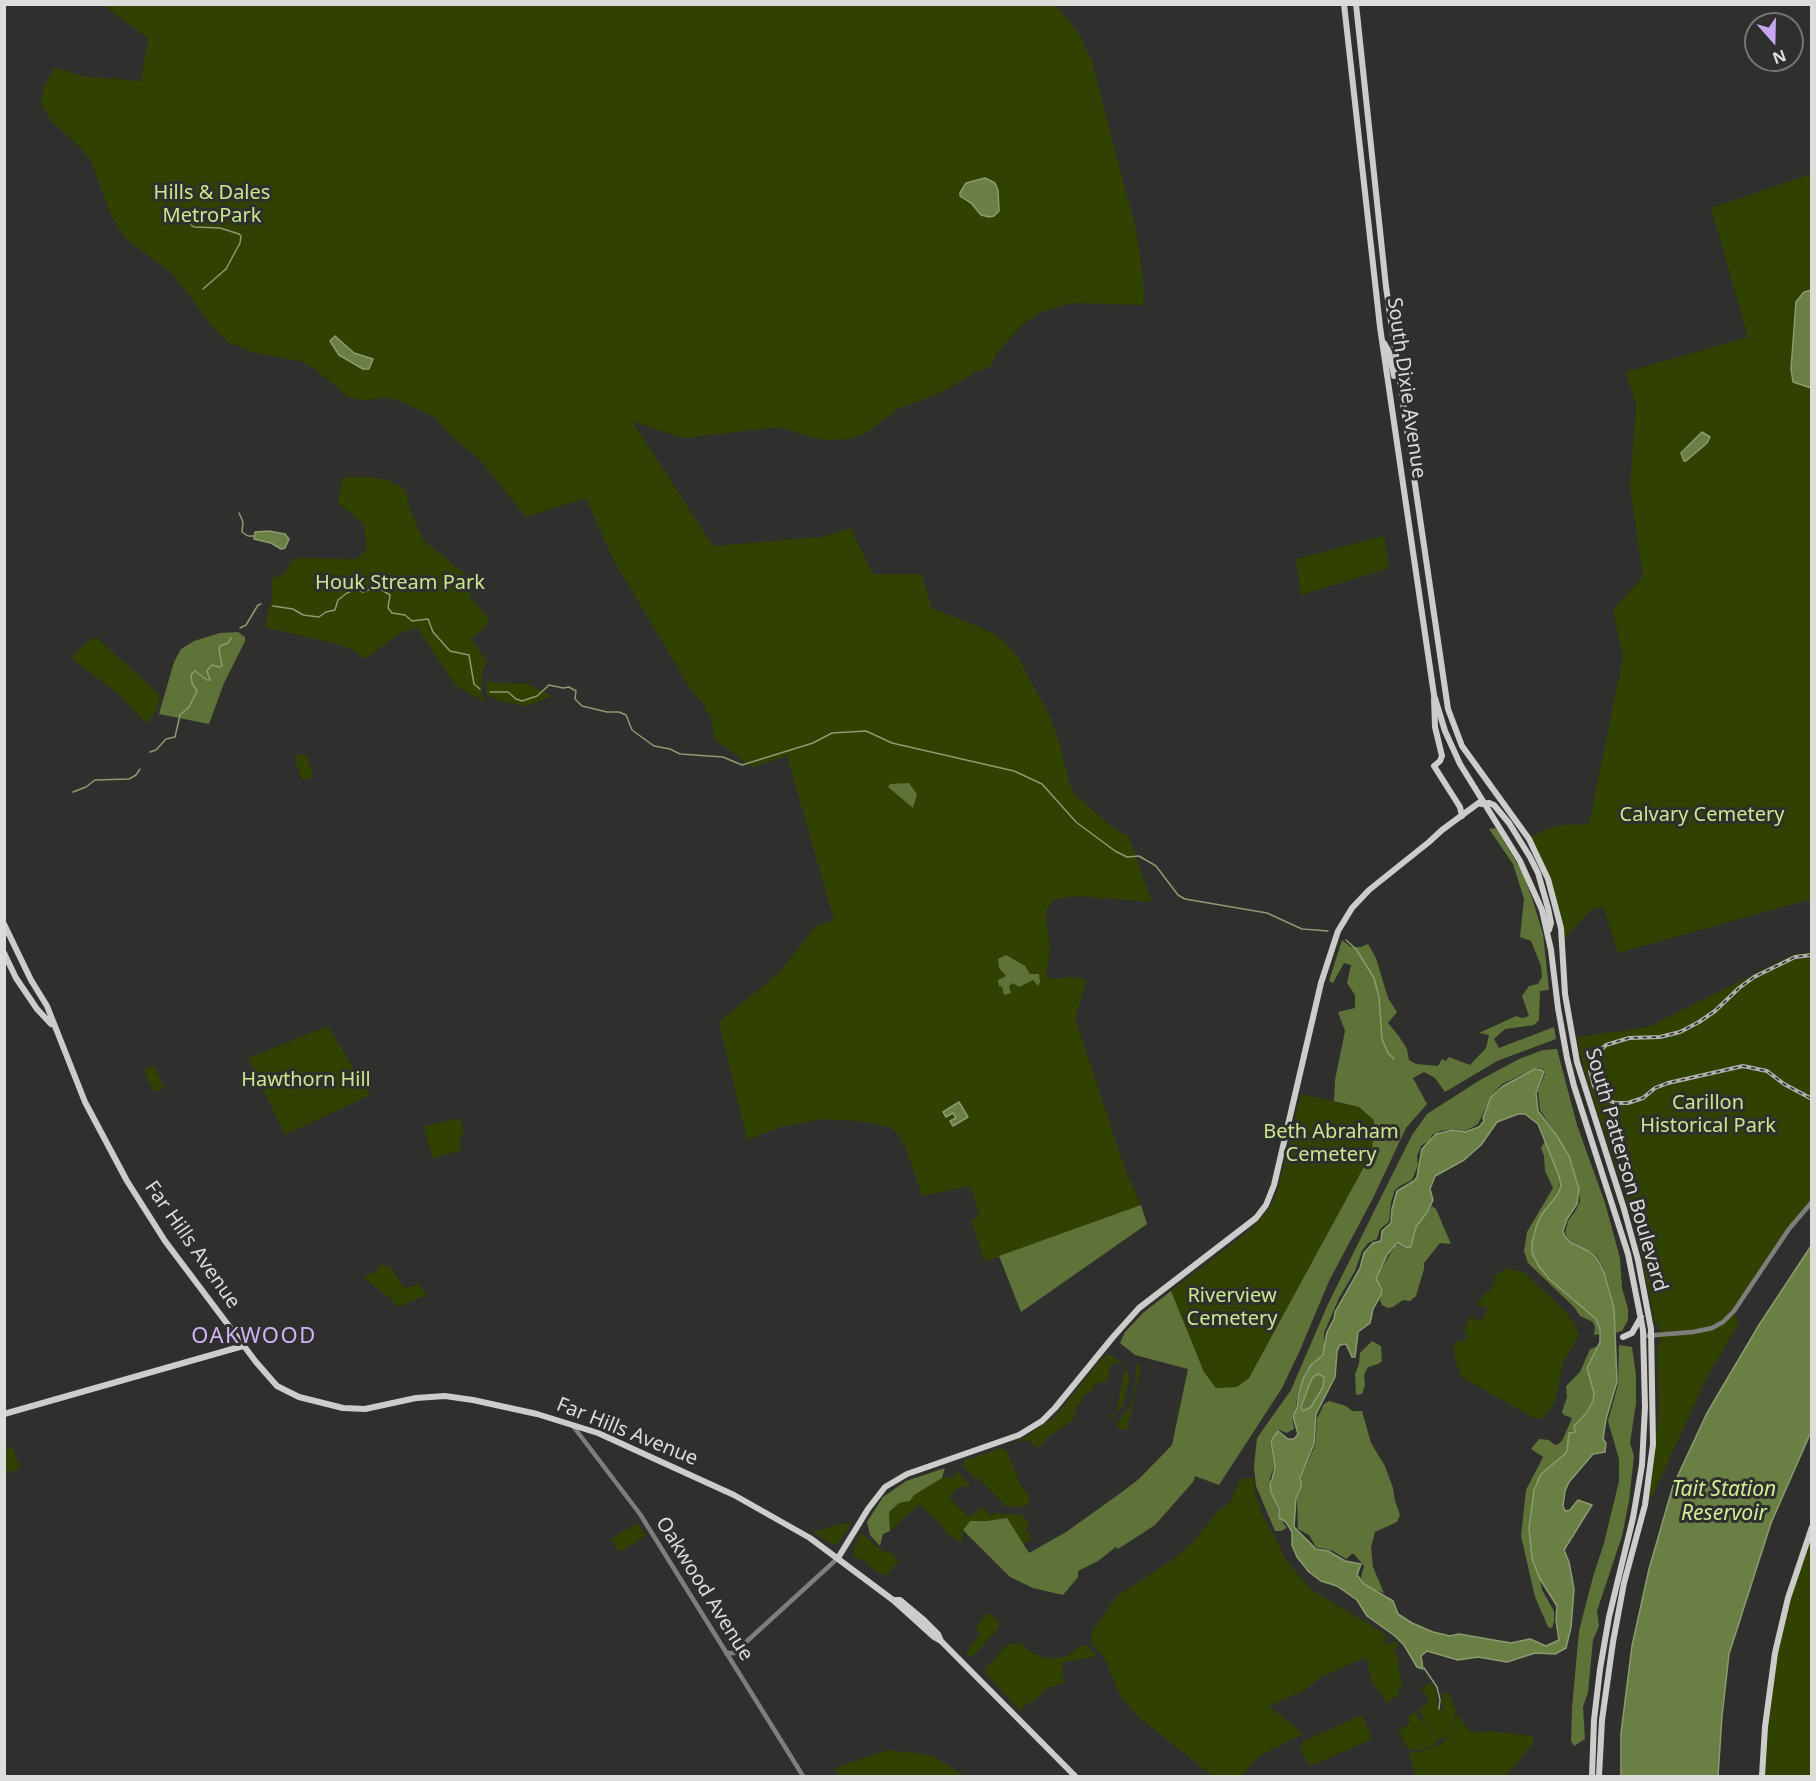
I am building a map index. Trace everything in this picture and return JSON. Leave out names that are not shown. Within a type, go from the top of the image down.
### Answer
[{"type":"main road","name":"South Dixie Avenue","points":[[1344,4],[1382,340],[1389,352],[1393,370],[1396,397],[1394,413],[1434,694],[1445,731],[1463,770]]},
{"type":"main road","name":"South Dixie Avenue","points":[[1356,4],[1387,296],[1444,686],[1456,734],[1478,771]]},
{"type":"main road","points":[[1434,694],[1435,727],[1442,756],[1434,766],[1460,807],[1462,816]]},
{"type":"main road","name":"South Patterson Boulevard","points":[[1463,770],[1520,861],[1536,892],[1548,933],[1567,1058],[1628,1254],[1647,1336],[1642,1465],[1633,1518],[1611,1608],[1600,1669],[1594,1720],[1592,1776]]},
{"type":"main road","name":"South Patterson Boulevard","points":[[1478,771],[1529,839],[1543,866],[1554,896],[1561,928],[1565,994],[1577,1062],[1624,1209],[1645,1288],[1654,1413],[1653,1444],[1645,1505],[1624,1583],[1613,1642],[1602,1720],[1599,1776]]},
{"type":"main road","points":[[838,1558],[868,1509],[885,1487],[907,1474],[1019,1435],[1042,1421],[1139,1308],[1256,1218],[1266,1205],[1274,1185],[1323,976],[1338,931],[1352,908],[1369,890],[1442,830],[1494,792]]},
{"type":"main road","points":[[1483,802],[1494,805],[1518,835],[1538,873],[1551,923],[1548,933]]},
{"type":"main road","name":"Far Hills Avenue","points":[[4,924],[46,1006],[84,1102],[127,1181],[160,1234],[243,1346],[269,1378],[283,1390],[334,1407],[365,1409],[416,1398],[452,1397],[514,1408],[603,1435],[734,1495],[810,1538],[893,1600],[933,1637],[941,1641],[1073,1774]]},
{"type":"main road","name":"Far Hills Avenue","points":[[4,953],[16,978],[54,1027]]},
{"type":"main road","points":[[1623,1337],[1632,1333],[1641,1317]]},
{"type":"main road","points":[[4,1414],[243,1346]]},
{"type":"main road","points":[[1762,1776],[1765,1727],[1775,1653],[1788,1598],[1812,1527]]},
{"type":"street","points":[[1647,1336],[1703,1330],[1723,1322],[1734,1311],[1789,1229],[1812,1202]]},
{"type":"street","name":"Oakwood Avenue","points":[[572,1424],[628,1497],[803,1776]]},
{"type":"street","points":[[726,1653],[734,1653],[838,1558]]},
{"type":"green space","name":"Hills & Dales MetroPark","points":[[1055,4],[1079,34],[1092,62],[1136,230],[1143,277],[1144,305],[1072,303],[1041,312],[1022,325],[996,354],[991,366],[940,393],[898,409],[866,433],[850,439],[813,438],[780,427],[682,438],[632,421],[713,546],[822,537],[851,528],[873,574],[921,574],[932,608],[991,632],[1004,641],[1018,657],[1050,716],[1070,785],[1076,796],[1121,833],[1128,835],[1152,902],[1076,896],[1054,900],[1047,908],[1046,916],[1050,949],[1046,974],[1055,979],[1072,977],[1087,980],[1075,1018],[1126,1172],[1141,1205],[985,1262],[971,1220],[980,1216],[970,1186],[922,1196],[906,1148],[898,1134],[891,1128],[867,1122],[823,1119],[781,1127],[747,1140],[719,1022],[779,973],[816,926],[834,920],[787,756],[753,767],[714,739],[711,716],[705,710],[705,704],[697,698],[688,685],[613,559],[586,498],[526,517],[480,460],[450,435],[435,417],[395,399],[361,400],[348,397],[315,369],[300,361],[255,353],[228,342],[213,327],[172,273],[126,239],[112,217],[91,161],[80,147],[52,122],[41,100],[44,87],[55,67],[81,76],[141,81],[148,38],[103,5]]},
{"type":"green space","name":"Calvary Cemetery","points":[[1811,174],[1811,899],[1618,953],[1603,906],[1591,910],[1562,941],[1558,913],[1529,839],[1542,831],[1560,825],[1589,824],[1623,657],[1613,610],[1643,576],[1630,488],[1636,405],[1626,372],[1748,337],[1711,208]]},
{"type":"green space","name":"Houk Stream Park","points":[[343,477],[374,477],[388,480],[403,488],[408,496],[407,500],[422,539],[466,575],[471,598],[489,619],[485,627],[471,639],[487,662],[483,671],[481,691],[485,702],[456,686],[417,628],[400,633],[365,659],[351,649],[340,645],[265,627],[272,597],[272,579],[285,573],[293,558],[357,559],[367,549],[364,524],[338,503]]},
{"type":"green space","points":[[1384,536],[1389,568],[1301,595],[1296,559]]},
{"type":"green space","points":[[96,637],[160,695],[157,709],[147,724],[119,694],[71,658],[86,643]]},
{"type":"green space","points":[[486,682],[528,684],[552,696],[527,706],[500,701],[487,695]]},
{"type":"green space","points":[[306,755],[313,774],[305,780],[302,779],[295,759],[296,756]]},
{"type":"green space","name":"Carillon Historical Park","points":[[1811,952],[1811,1202],[1789,1229],[1734,1311],[1738,1324],[1706,1379],[1652,1497],[1648,1496],[1659,1414],[1657,1348],[1661,1342],[1660,1328],[1655,1322],[1636,1230],[1585,1072],[1577,1037],[1649,1027],[1792,955]]},
{"type":"green space","name":"Hawthorn Hill","points":[[328,1026],[370,1095],[285,1135],[248,1058]]},
{"type":"green space","points":[[154,1066],[164,1088],[154,1092],[144,1070]]},
{"type":"green space","points":[[1301,1094],[1359,1107],[1375,1120],[1372,1152],[1249,1378],[1237,1387],[1217,1388],[1204,1372],[1171,1291],[1250,1230],[1271,1206],[1277,1192]]},
{"type":"green space","points":[[460,1118],[464,1133],[459,1140],[462,1150],[433,1158],[425,1126]]},
{"type":"green space","points":[[384,1264],[386,1267],[390,1266],[404,1288],[419,1284],[427,1295],[398,1307],[363,1277],[379,1270],[378,1267]]},
{"type":"green space","points":[[1508,1268],[1525,1273],[1564,1310],[1574,1323],[1579,1335],[1563,1362],[1555,1402],[1542,1419],[1534,1418],[1465,1379],[1460,1375],[1455,1358],[1454,1346],[1458,1340],[1462,1343],[1467,1336],[1464,1330],[1469,1319],[1472,1316],[1478,1322],[1485,1316],[1487,1308],[1477,1305],[1485,1294],[1484,1292],[1489,1293],[1496,1280],[1493,1276]]},
{"type":"green space","points":[[1111,1355],[1124,1365],[1128,1371],[1129,1378],[1123,1406],[1116,1413],[1124,1373],[1127,1373],[1122,1364],[1116,1363],[1111,1364],[1107,1382],[1096,1383],[1091,1391],[1083,1396],[1081,1404],[1077,1404],[1073,1420],[1045,1439],[1044,1444],[1036,1448],[1029,1440],[1022,1442],[1020,1440],[1055,1417],[1102,1358]]},
{"type":"green space","points":[[1136,1365],[1141,1365],[1127,1430],[1118,1428],[1117,1423],[1130,1407],[1136,1382]]},
{"type":"green space","points":[[9,1447],[13,1449],[19,1465],[18,1469],[5,1474],[5,1449]]},
{"type":"green space","points":[[1002,1448],[1008,1453],[1020,1484],[1030,1497],[1028,1504],[1023,1507],[1002,1506],[1004,1504],[963,1466],[965,1460]]},
{"type":"green space","points":[[957,1471],[970,1485],[967,1488],[963,1485],[957,1488],[949,1498],[969,1517],[982,1507],[991,1516],[996,1512],[1019,1514],[1029,1526],[1025,1529],[1032,1539],[1023,1544],[1007,1518],[970,1521],[963,1530],[962,1543],[948,1534],[941,1524],[919,1504],[890,1531],[889,1512],[899,1503],[909,1501],[914,1495],[942,1478],[954,1477]]},
{"type":"green space","points":[[1253,1478],[1255,1493],[1263,1516],[1288,1563],[1312,1590],[1385,1634],[1385,1643],[1389,1645],[1396,1641],[1399,1646],[1393,1651],[1399,1659],[1398,1665],[1403,1685],[1398,1689],[1400,1693],[1387,1703],[1372,1682],[1366,1657],[1321,1677],[1305,1690],[1269,1706],[1303,1734],[1258,1757],[1242,1776],[1213,1776],[1136,1715],[1120,1695],[1104,1657],[1092,1644],[1091,1633],[1116,1597],[1172,1560],[1192,1543],[1218,1511],[1231,1501],[1240,1479]]},
{"type":"green space","points":[[638,1523],[646,1536],[619,1552],[611,1539]]},
{"type":"green space","points":[[852,1523],[837,1544],[832,1544],[813,1532],[841,1524]]},
{"type":"green space","points":[[1811,1527],[1811,1776],[1762,1776],[1775,1653]]},
{"type":"green space","points":[[861,1533],[899,1561],[885,1576],[869,1566],[866,1561],[854,1557],[853,1551]]},
{"type":"green space","points":[[990,1613],[999,1622],[998,1629],[973,1656],[969,1656],[966,1654],[980,1634],[976,1627]]},
{"type":"green space","points":[[1021,1643],[1030,1652],[1046,1658],[1065,1657],[1083,1645],[1088,1646],[1096,1655],[1063,1662],[1062,1673],[1065,1682],[1046,1689],[1033,1702],[1022,1708],[1022,1712],[986,1674],[985,1669],[1008,1644]]},
{"type":"green space","points":[[1430,1682],[1436,1690],[1438,1709],[1441,1711],[1444,1707],[1442,1693],[1448,1693],[1456,1711],[1452,1729],[1445,1738],[1437,1739],[1418,1711],[1428,1702],[1428,1698],[1421,1689]]},
{"type":"green space","points":[[1416,1712],[1419,1719],[1437,1740],[1433,1746],[1421,1750],[1408,1749],[1399,1732],[1410,1723],[1407,1718]]},
{"type":"green space","points":[[1362,1715],[1372,1739],[1311,1766],[1309,1762],[1307,1763],[1300,1747],[1304,1746],[1302,1742]]},
{"type":"green space","points":[[1458,1715],[1469,1730],[1476,1733],[1489,1731],[1531,1736],[1534,1739],[1533,1743],[1506,1776],[1416,1776],[1409,1753],[1424,1751],[1441,1744],[1447,1738]]},
{"type":"green space","points":[[887,1750],[931,1755],[965,1776],[840,1776],[835,1768]]},
{"type":"shaded area","points":[[238,632],[245,637],[245,641],[224,683],[209,724],[159,714],[174,662],[181,649],[194,641],[220,633]]},
{"type":"shaded area","points":[[909,783],[917,794],[913,808],[888,787],[890,784]]},
{"type":"shaded area","points":[[1496,828],[1523,873],[1532,898],[1543,934],[1549,990],[1540,991],[1539,1020],[1534,1025],[1505,1029],[1494,1039],[1499,1048],[1554,1027],[1556,1039],[1497,1061],[1445,1092],[1435,1078],[1424,1072],[1413,1078],[1427,1104],[1406,1128],[1373,1198],[1329,1281],[1282,1388],[1219,1485],[1195,1476],[1193,1482],[1155,1525],[1078,1571],[1078,1577],[1063,1595],[1033,1588],[1010,1577],[963,1530],[970,1521],[1007,1518],[1029,1553],[1066,1532],[1122,1492],[1139,1479],[1172,1445],[1188,1369],[1135,1355],[1120,1343],[1125,1332],[1144,1312],[1171,1291],[1204,1372],[1216,1388],[1237,1387],[1249,1378],[1372,1152],[1374,1120],[1359,1107],[1334,1101],[1335,1080],[1345,1031],[1338,1012],[1355,1008],[1355,995],[1347,983],[1351,965],[1344,963],[1333,983],[1329,981],[1342,940],[1351,947],[1368,944],[1376,958],[1388,998],[1397,1012],[1388,1023],[1407,1049],[1409,1060],[1416,1064],[1438,1066],[1442,1059],[1446,1061],[1449,1057],[1470,1065],[1486,1048],[1489,1035],[1479,1033],[1516,1016],[1522,1018],[1529,1016],[1522,996],[1529,986],[1538,984],[1542,977],[1541,966],[1531,941],[1520,937],[1524,899],[1513,864],[1489,829]]},
{"type":"shaded area","points":[[1006,955],[1025,966],[1030,974],[1039,974],[1038,986],[1033,980],[1019,987],[1013,983],[1009,986],[1011,993],[1004,995],[998,980],[1006,976],[999,968],[998,959]]},
{"type":"shaded area","points":[[1557,1049],[1577,1125],[1605,1203],[1620,1258],[1622,1288],[1628,1309],[1628,1320],[1622,1331],[1615,1333],[1614,1306],[1605,1272],[1597,1256],[1569,1240],[1565,1233],[1568,1221],[1580,1201],[1578,1183],[1567,1151],[1540,1110],[1538,1090],[1545,1074],[1544,1069],[1536,1068],[1502,1084],[1492,1095],[1478,1124],[1464,1131],[1455,1129],[1440,1131],[1432,1135],[1430,1140],[1421,1146],[1417,1156],[1418,1165],[1412,1180],[1395,1190],[1389,1222],[1380,1229],[1377,1239],[1368,1243],[1362,1251],[1355,1271],[1339,1298],[1324,1333],[1323,1354],[1306,1371],[1298,1392],[1295,1412],[1292,1415],[1294,1429],[1287,1433],[1279,1430],[1270,1441],[1274,1466],[1269,1482],[1278,1518],[1287,1528],[1275,1531],[1256,1486],[1254,1467],[1257,1438],[1291,1390],[1328,1304],[1412,1135],[1427,1114],[1480,1080],[1519,1059],[1543,1050]]},
{"type":"shaded area","points":[[1545,1141],[1559,1176],[1560,1191],[1542,1214],[1534,1232],[1532,1253],[1549,1279],[1596,1319],[1600,1334],[1594,1335],[1593,1322],[1580,1316],[1574,1307],[1528,1263],[1524,1251],[1527,1232],[1553,1188],[1545,1171],[1541,1148]]},
{"type":"shaded area","points":[[1141,1205],[1147,1224],[1021,1312],[999,1256]]},
{"type":"shaded area","points":[[1432,1206],[1436,1209],[1451,1244],[1440,1243],[1424,1263],[1416,1296],[1410,1301],[1403,1300],[1388,1308],[1382,1305],[1380,1300],[1383,1288],[1376,1280],[1377,1276],[1395,1246],[1399,1244],[1406,1249],[1412,1247],[1416,1228]]},
{"type":"shaded area","points":[[1372,1341],[1381,1346],[1382,1361],[1368,1367],[1364,1375],[1365,1385],[1362,1394],[1356,1395],[1355,1374],[1360,1353]]},
{"type":"shaded area","points":[[1619,1345],[1632,1347],[1636,1375],[1636,1403],[1630,1443],[1634,1456],[1629,1501],[1622,1536],[1597,1611],[1599,1626],[1593,1640],[1588,1692],[1583,1707],[1585,1739],[1574,1746],[1571,1741],[1572,1708],[1579,1631],[1619,1481],[1619,1459],[1608,1421],[1618,1385]]},
{"type":"shaded area","points":[[1598,1346],[1587,1368],[1594,1393],[1592,1405],[1574,1426],[1576,1431],[1571,1432],[1565,1454],[1541,1474],[1534,1490],[1529,1528],[1532,1559],[1542,1590],[1554,1611],[1552,1628],[1548,1627],[1535,1597],[1521,1536],[1526,1490],[1543,1457],[1531,1449],[1539,1439],[1549,1440],[1555,1445],[1563,1439],[1572,1418],[1562,1412],[1567,1397],[1566,1386],[1580,1372],[1590,1349]]},
{"type":"shaded area","points":[[1318,1374],[1324,1377],[1323,1387],[1311,1407],[1303,1411],[1301,1407],[1309,1385],[1313,1377]]},
{"type":"shaded area","points":[[1329,1401],[1346,1406],[1352,1411],[1362,1411],[1371,1443],[1385,1466],[1393,1488],[1400,1515],[1397,1522],[1375,1532],[1371,1547],[1373,1567],[1384,1593],[1372,1589],[1363,1582],[1361,1577],[1364,1566],[1354,1554],[1346,1559],[1333,1551],[1316,1547],[1309,1535],[1298,1529],[1297,1497],[1303,1485],[1301,1477],[1315,1446],[1317,1419],[1324,1404]]},
{"type":"shaded area","points":[[945,1468],[942,1478],[914,1495],[910,1501],[899,1503],[889,1512],[890,1531],[883,1534],[880,1546],[870,1535],[867,1522],[883,1497],[906,1481]]},
{"type":"water","points":[[985,178],[995,183],[998,190],[999,211],[989,217],[981,215],[972,204],[960,196],[966,183]]},
{"type":"water","points":[[1812,290],[1811,388],[1793,382],[1791,369],[1796,302],[1804,292]]},
{"type":"water","points":[[335,336],[354,353],[373,359],[369,369],[363,369],[339,355],[330,341]]},
{"type":"water","points":[[1702,432],[1710,437],[1707,443],[1684,461],[1681,453]]},
{"type":"water","points":[[269,531],[285,534],[289,539],[285,548],[281,549],[271,543],[254,539],[255,532]]},
{"type":"water","points":[[1535,1069],[1544,1072],[1536,1093],[1538,1111],[1569,1156],[1579,1189],[1577,1204],[1567,1219],[1563,1231],[1570,1242],[1596,1257],[1604,1272],[1614,1308],[1617,1382],[1606,1419],[1603,1439],[1606,1443],[1605,1452],[1593,1454],[1569,1482],[1565,1491],[1563,1506],[1565,1511],[1570,1510],[1578,1500],[1592,1505],[1564,1550],[1569,1562],[1574,1589],[1571,1627],[1566,1648],[1555,1654],[1535,1653],[1507,1662],[1478,1657],[1458,1660],[1427,1651],[1421,1656],[1423,1669],[1417,1667],[1404,1645],[1395,1636],[1367,1616],[1357,1600],[1337,1586],[1321,1581],[1309,1572],[1297,1557],[1292,1545],[1292,1532],[1286,1522],[1279,1518],[1279,1510],[1271,1492],[1270,1482],[1275,1467],[1271,1441],[1278,1431],[1288,1439],[1294,1439],[1298,1434],[1293,1416],[1304,1377],[1311,1365],[1323,1355],[1327,1332],[1335,1312],[1360,1268],[1364,1253],[1373,1243],[1381,1241],[1382,1231],[1391,1223],[1397,1191],[1417,1177],[1422,1149],[1436,1134],[1453,1130],[1465,1132],[1479,1127],[1484,1121],[1491,1097],[1503,1086]],"holes":[[[1518,1114],[1525,1114],[1538,1124],[1561,1186],[1537,1224],[1532,1242],[1532,1253],[1549,1279],[1596,1319],[1600,1330],[1600,1342],[1587,1368],[1594,1393],[1593,1401],[1587,1412],[1574,1426],[1575,1432],[1569,1433],[1565,1454],[1541,1474],[1534,1490],[1529,1528],[1532,1559],[1540,1579],[1557,1606],[1556,1620],[1559,1640],[1546,1646],[1530,1639],[1511,1643],[1459,1634],[1450,1636],[1412,1623],[1398,1614],[1393,1601],[1364,1584],[1357,1575],[1361,1564],[1345,1561],[1328,1551],[1316,1549],[1294,1527],[1296,1498],[1302,1485],[1300,1478],[1314,1444],[1316,1414],[1335,1377],[1337,1351],[1340,1345],[1346,1344],[1352,1357],[1355,1357],[1358,1332],[1370,1323],[1373,1309],[1381,1295],[1382,1289],[1376,1279],[1387,1255],[1397,1243],[1407,1248],[1411,1247],[1416,1227],[1433,1200],[1430,1189],[1435,1176],[1464,1160],[1481,1145],[1497,1122]],[[1318,1374],[1324,1377],[1323,1387],[1311,1407],[1303,1411],[1301,1407],[1309,1385],[1313,1377]]]},
{"type":"water","points":[[959,1102],[968,1117],[953,1126],[950,1121],[956,1118],[953,1113],[946,1117],[943,1112]]},
{"type":"water","name":"Tait Station Reservoir","points":[[1811,1246],[1811,1432],[1771,1523],[1729,1654],[1718,1776],[1621,1776],[1621,1733],[1632,1646],[1649,1569],[1673,1486],[1707,1413],[1759,1325]]},
{"type":"waterway","points":[[182,219],[194,227],[220,228],[241,236],[240,243],[226,269],[203,289]]},
{"type":"waterway","points":[[239,513],[243,522],[242,532],[248,536],[254,536]]},
{"type":"waterway","points":[[273,606],[319,617],[335,610],[338,600],[347,593],[356,589],[363,592],[377,587],[390,595],[388,608],[392,613],[405,615],[412,621],[428,619],[433,632],[450,651],[469,655],[474,684],[480,689]]},
{"type":"waterway","points":[[240,628],[246,625],[258,605],[261,604]]},
{"type":"waterway","points":[[150,752],[156,750],[166,739],[175,737],[180,715],[189,707],[197,691],[192,683],[191,675],[195,671],[210,680],[207,671],[212,665],[222,666],[219,649],[231,638]]},
{"type":"waterway","points":[[490,692],[508,692],[522,701],[537,696],[549,685],[569,687],[576,691],[575,699],[582,706],[626,715],[632,730],[654,746],[670,749],[680,754],[723,757],[742,765],[813,743],[832,733],[866,731],[892,743],[1014,771],[1042,784],[1076,822],[1115,851],[1127,857],[1139,856],[1156,866],[1178,895],[1185,899],[1267,913],[1302,929],[1328,931]]},
{"type":"waterway","points":[[73,792],[86,787],[95,780],[129,779],[140,769]]},
{"type":"waterway","points":[[1346,940],[1356,949],[1374,978],[1379,997],[1382,1039],[1388,1053],[1394,1059]]},
{"type":"waterway","points":[[1424,1668],[1437,1687],[1440,1700],[1439,1709]]},
{"type":"railway","points":[[1812,955],[1795,957],[1754,977],[1715,1011],[1680,1032],[1660,1037],[1629,1038],[1606,1045],[1593,1057],[1590,1071],[1594,1086],[1602,1097],[1615,1103],[1628,1103],[1643,1098],[1655,1088],[1668,1083],[1743,1066],[1767,1071],[1784,1084],[1812,1099]]},
{"type":"district","name":"OAKWOOD","points":[[254,1337]]},
{"type":"park label","name":"Beth Abraham Cemetery","points":[[1331,1144]]},
{"type":"park label","name":"Riverview Cemetery","points":[[1232,1308]]}]
